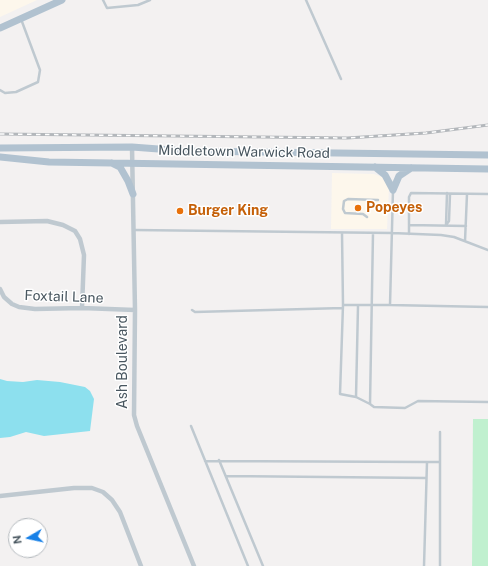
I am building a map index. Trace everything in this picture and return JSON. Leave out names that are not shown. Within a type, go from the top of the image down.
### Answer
[{"type":"main road","points":[[0,28],[62,0]]},
{"type":"main road","points":[[0,148],[132,147],[185,150],[488,156]]},
{"type":"main road","name":"Middletown Warwick Road","points":[[0,157],[49,162],[133,162],[488,169]]},
{"type":"main road","points":[[111,162],[120,167],[133,194]]},
{"type":"main road","points":[[374,166],[385,175],[393,190]]},
{"type":"main road","points":[[393,190],[399,176],[413,167]]},
{"type":"street","name":"Ash Boulevard","points":[[132,147],[135,310],[134,415],[136,426],[194,566]]},
{"type":"street","points":[[0,222],[47,221],[63,225],[75,231],[80,239],[84,255],[82,308]]},
{"type":"street","name":"Foxtail Lane","points":[[0,290],[12,304],[20,307],[35,309],[82,308],[135,310]]},
{"type":"street","points":[[0,496],[74,488],[92,488],[103,492],[112,500],[120,512],[142,566]]},
{"type":"lane","points":[[103,0],[107,8],[138,5],[150,0]]},
{"type":"lane","points":[[306,0],[341,79]]},
{"type":"lane","points":[[0,90],[4,93],[16,92],[38,82],[40,70],[21,19]]},
{"type":"lane","points":[[390,305],[393,190]]},
{"type":"lane","points":[[446,225],[450,221],[448,193]]},
{"type":"lane","points":[[409,234],[410,194],[488,194]]},
{"type":"lane","points":[[465,241],[467,194]]},
{"type":"lane","points":[[367,217],[363,214],[345,213],[343,209],[343,202],[347,199],[378,200]]},
{"type":"lane","points":[[409,225],[466,226]]},
{"type":"lane","points":[[134,230],[342,232],[441,235],[454,237],[488,250]]},
{"type":"lane","points":[[342,232],[343,307],[340,394],[356,397],[374,407],[405,408],[418,401],[488,402]]},
{"type":"lane","points":[[370,404],[374,233]]},
{"type":"lane","points":[[192,310],[195,312],[373,305],[488,306]]},
{"type":"lane","points":[[356,397],[358,306]]},
{"type":"lane","points":[[191,426],[248,566]]},
{"type":"lane","points":[[440,432],[440,566]]},
{"type":"lane","points":[[219,460],[263,566]]},
{"type":"lane","points":[[205,461],[440,462]]},
{"type":"lane","points":[[424,566],[427,462]]},
{"type":"lane","points":[[226,476],[426,478]]},
{"type":"shaded area","points":[[0,0],[37,0],[0,17]]},
{"type":"shaded area","points":[[332,173],[374,174],[382,177],[389,188],[387,229],[331,229]]},
{"type":"green space","points":[[473,419],[488,419],[488,566],[472,566]]},
{"type":"water","points":[[0,379],[23,382],[37,380],[60,382],[85,387],[90,391],[94,399],[90,431],[44,436],[26,432],[10,437],[0,438]]},
{"type":"railway","points":[[0,134],[347,138],[426,133],[488,125]]},
{"type":"place","name":"Popeyes","points":[[358,208]]},
{"type":"place","name":"Burger King","points":[[180,211]]}]
